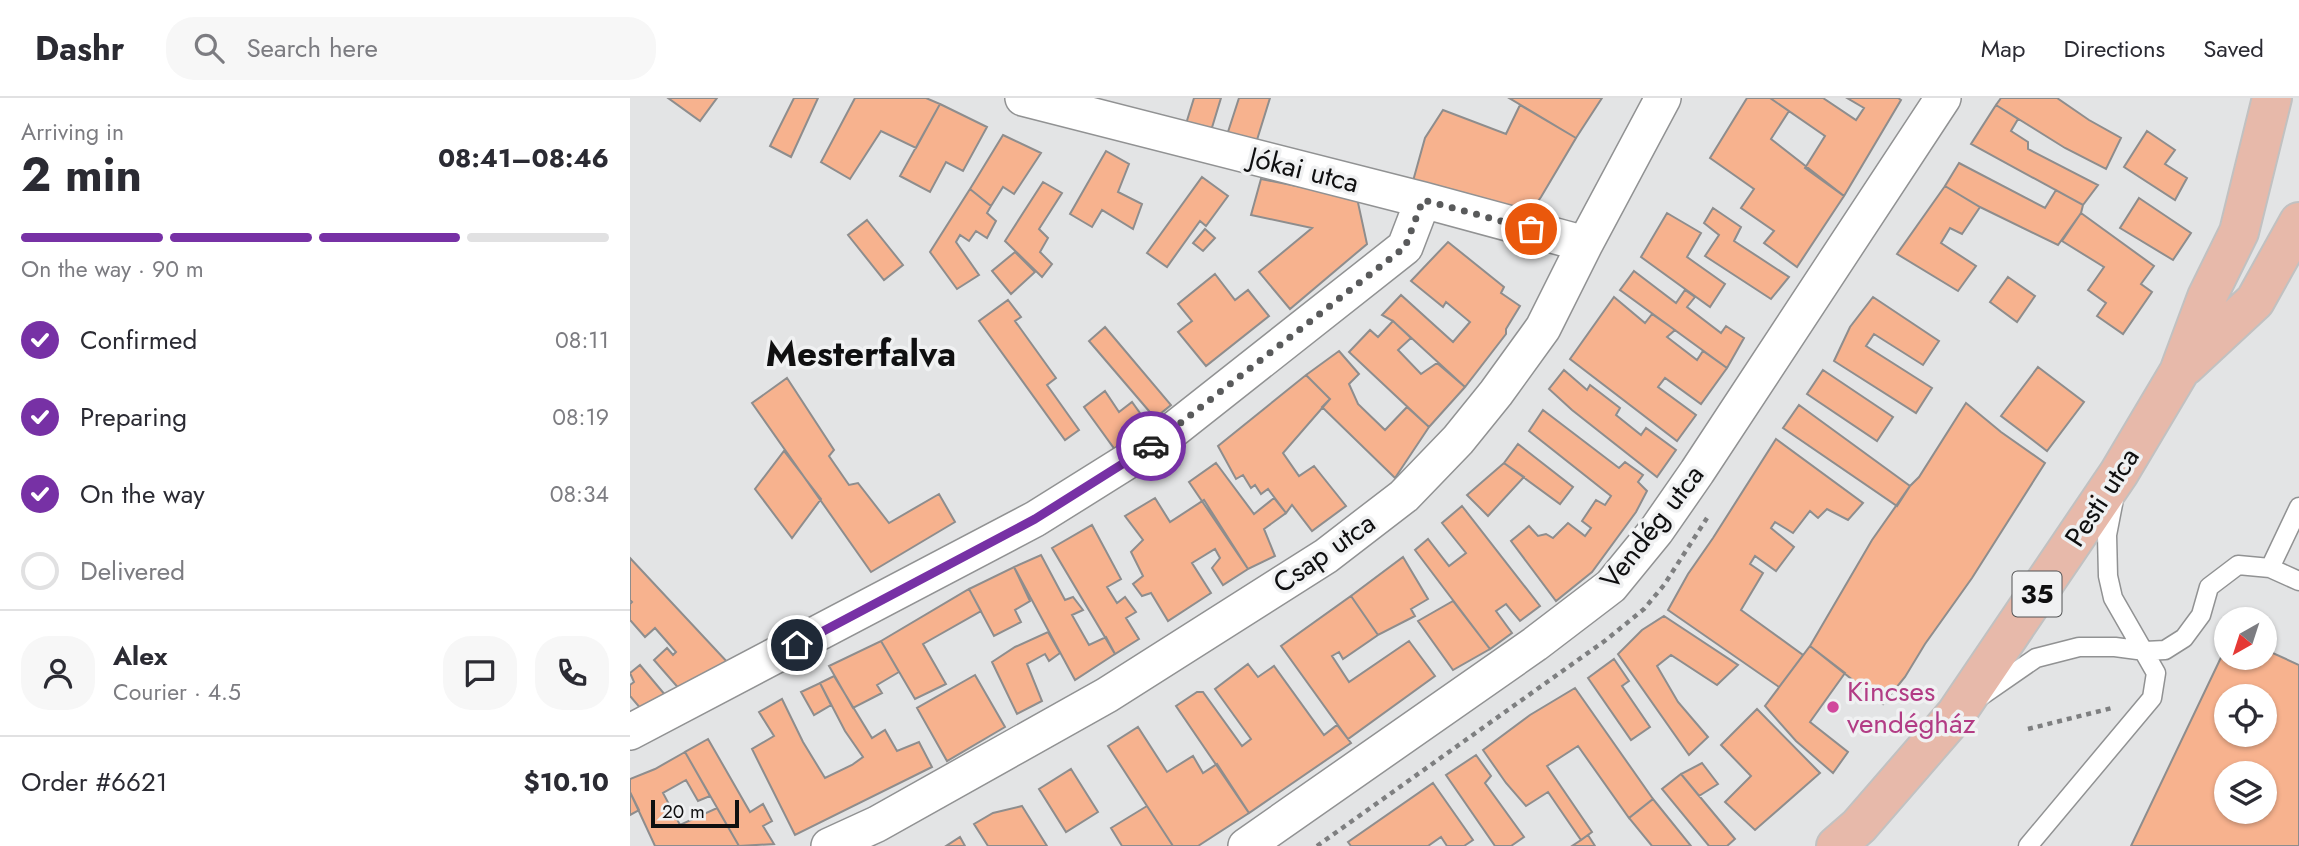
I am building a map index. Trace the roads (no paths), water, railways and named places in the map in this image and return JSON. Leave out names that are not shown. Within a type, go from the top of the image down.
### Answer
[{"type":"main road","name":"Pesti utca","points":[[1836,846],[1859,826],[1956,714],[2119,473],[2179,372],[2207,297],[2239,232],[2272,98]]},
{"type":"main road","name":"Pesti utca","points":[[2179,372],[2255,301],[2299,222]]},
{"type":"street","name":"Jókai utca","points":[[1023,98],[1585,244]]},
{"type":"street","name":"Csap utca","points":[[829,846],[877,824],[1107,695],[1326,555],[1404,496],[1458,440],[1543,328],[1663,98]]},
{"type":"street","name":"Vendég utca","points":[[1246,846],[1535,644],[1611,586],[1656,531],[1698,472],[1943,98]]},
{"type":"street","points":[[630,732],[1035,519],[1158,442],[1405,247],[1423,200]]},
{"type":"lane","points":[[2028,846],[2152,698],[2156,673],[2113,598],[2108,576],[2107,535],[2119,473]]},
{"type":"lane","points":[[2270,568],[2299,507]]},
{"type":"lane","points":[[1956,714],[2036,658],[2079,647],[2165,650],[2184,638],[2201,615],[2209,587],[2238,565],[2270,568],[2299,581]]},
{"type":"place","name":"Kincses vendégház","points":[[1833,707]]},
{"type":"district","name":"Mesterfalva","points":[[861,354]]}]
